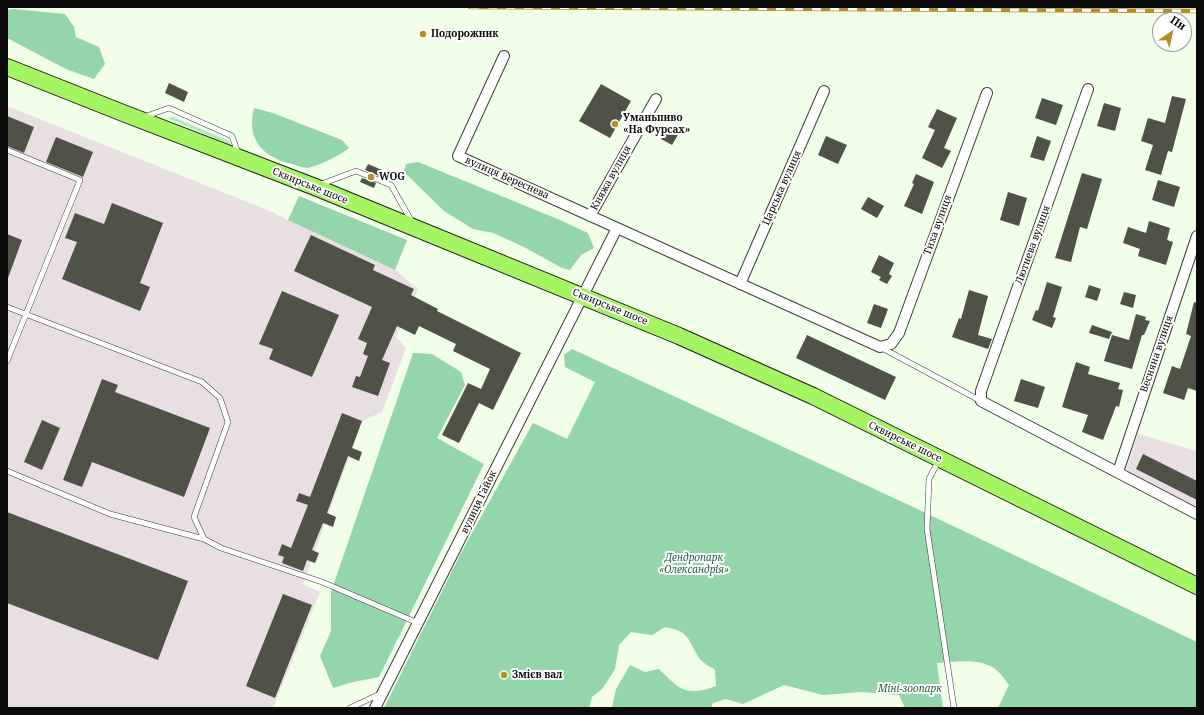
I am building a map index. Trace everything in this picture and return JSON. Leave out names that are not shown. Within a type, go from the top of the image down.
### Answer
[{"type":"main road","name":"Сквирське шосе","points":[[7,66],[138,119],[314,187],[679,336],[792,387],[1197,586]]},
{"type":"street","name":"вулиця Вереснева","points":[[504,56],[458,156],[590,216]]},
{"type":"street","name":"Лютнева вулиця","points":[[981,401],[981,391],[1088,89]]},
{"type":"street","name":"Царська вулиця","points":[[740,284],[824,91]]},
{"type":"street","name":"Тиха вулиця","points":[[880,346],[891,344],[899,332],[987,93]]},
{"type":"street","name":"Княжа вулиця","points":[[590,216],[656,99]]},
{"type":"street","points":[[590,216],[880,346]]},
{"type":"street","name":"вулиця Гайок","points":[[375,708],[617,228]]},
{"type":"street","name":"Весняна вулиця","points":[[1118,472],[1197,236]]},
{"type":"street","points":[[981,401],[1197,514]]},
{"type":"lane","points":[[138,119],[169,108],[232,136],[240,158]]},
{"type":"lane","points":[[7,150],[80,180],[7,361]]},
{"type":"lane","points":[[314,187],[356,171],[364,174],[391,185],[416,228]]},
{"type":"lane","points":[[7,307],[202,382],[220,398],[228,422],[194,517],[204,539]]},
{"type":"lane","points":[[880,346],[981,401]]},
{"type":"lane","points":[[940,459],[929,479],[927,529],[954,708]]},
{"type":"lane","points":[[7,471],[110,514],[204,539],[221,548],[322,582],[419,623]]},
{"type":"lane","points":[[350,708],[384,692]]},
{"type":"shaded area","points":[[7,106],[265,209],[395,270],[418,289],[396,337],[406,348],[382,412],[362,421],[303,584],[320,592],[273,708],[7,708]]},
{"type":"shaded area","points":[[1138,434],[1197,451],[1197,508],[1128,472],[1127,468]]},
{"type":"green space","points":[[14,9],[65,14],[74,27],[76,37],[99,47],[105,64],[94,79],[66,69],[7,38],[7,10]]},
{"type":"green space","points":[[254,108],[273,113],[342,140],[349,148],[329,160],[307,168],[282,161],[265,152],[255,138],[252,129]]},
{"type":"green space","points":[[173,117],[229,141],[231,145],[167,118]]},
{"type":"green space","points":[[418,162],[560,220],[588,233],[594,248],[581,255],[570,270],[562,268],[524,247],[493,233],[473,229],[444,211],[404,172],[406,164]]},
{"type":"green space","points":[[299,196],[407,240],[395,270],[288,220]]},
{"type":"green space","name":"Дендропарк «Олександрія»","points":[[572,349],[911,506],[1197,642],[1197,708],[998,708],[1009,685],[994,668],[980,663],[966,661],[937,663],[943,708],[905,708],[899,695],[861,692],[823,695],[784,685],[743,704],[726,699],[713,703],[711,708],[612,708],[616,689],[630,665],[645,672],[659,669],[678,687],[684,690],[697,691],[716,686],[715,670],[700,659],[687,637],[680,631],[665,627],[652,635],[631,632],[619,645],[615,669],[603,688],[592,697],[589,708],[384,708],[461,553],[533,423],[567,439],[595,382],[565,367],[564,355]]},
{"type":"green space","points":[[413,353],[432,354],[461,372],[465,385],[437,438],[484,464],[379,677],[333,688],[320,656],[331,631],[331,592]]},
{"type":"building","points":[[169,83],[188,92],[184,102],[165,93]]},
{"type":"building","points":[[601,84],[631,101],[610,138],[579,121]]},
{"type":"building","points":[[1172,96],[1186,99],[1172,152],[1168,151],[1161,175],[1145,170],[1153,145],[1141,141],[1148,118],[1165,123]]},
{"type":"building","points":[[1042,98],[1063,105],[1056,125],[1035,118]]},
{"type":"building","points":[[1104,103],[1121,108],[1115,131],[1097,126]]},
{"type":"building","points":[[937,109],[957,118],[944,148],[951,151],[942,168],[922,158],[935,130],[928,127]]},
{"type":"building","points":[[7,116],[34,127],[24,153],[7,146]]},
{"type":"building","points":[[667,127],[679,133],[672,145],[661,139]]},
{"type":"building","points":[[826,136],[847,145],[838,164],[818,155]]},
{"type":"building","points":[[1037,136],[1051,141],[1044,161],[1030,157]]},
{"type":"building","points":[[56,137],[93,152],[83,177],[46,162]]},
{"type":"building","points":[[368,164],[382,170],[379,176],[365,170]]},
{"type":"building","points":[[1082,173],[1102,179],[1087,229],[1080,227],[1071,262],[1055,258]]},
{"type":"building","points":[[916,174],[934,182],[922,214],[904,206],[914,184],[912,183]]},
{"type":"building","points":[[362,178],[376,183],[374,188],[360,182]]},
{"type":"building","points":[[1158,180],[1180,187],[1174,207],[1152,200]]},
{"type":"building","points":[[1008,192],[1027,198],[1019,226],[1000,220]]},
{"type":"building","points":[[868,197],[884,206],[877,218],[861,209]]},
{"type":"building","points":[[112,203],[163,223],[140,283],[150,287],[140,311],[62,279],[77,242],[65,238],[75,213],[104,224]]},
{"type":"building","points":[[1149,221],[1170,228],[1167,240],[1173,242],[1166,265],[1138,256],[1140,249],[1123,243],[1128,227],[1146,233]]},
{"type":"building","points":[[7,234],[22,240],[8,278],[7,278]]},
{"type":"building","points":[[311,235],[375,265],[373,270],[414,289],[411,295],[438,309],[437,311],[521,353],[493,410],[479,403],[459,443],[442,435],[468,383],[481,389],[490,369],[453,351],[456,344],[419,326],[415,335],[397,326],[382,360],[390,363],[378,396],[352,387],[356,376],[360,377],[368,356],[363,354],[367,343],[358,339],[372,307],[294,271]]},
{"type":"building","points":[[879,255],[894,263],[889,274],[892,276],[887,284],[879,280],[881,277],[871,272]]},
{"type":"building","points":[[1047,282],[1062,287],[1053,317],[1056,318],[1052,328],[1032,320],[1036,310],[1038,311]]},
{"type":"building","points":[[1089,285],[1101,289],[1097,301],[1085,297]]},
{"type":"building","points":[[969,290],[988,296],[978,335],[992,339],[988,349],[952,337],[959,318],[961,319]]},
{"type":"building","points":[[282,291],[339,315],[312,377],[269,359],[273,349],[259,344]]},
{"type":"building","points":[[1124,292],[1136,295],[1133,308],[1120,304]]},
{"type":"building","points":[[1194,302],[1197,303],[1197,391],[1188,388],[1184,400],[1163,393],[1172,366],[1180,369],[1191,336],[1186,334]]},
{"type":"building","points":[[874,304],[888,309],[881,328],[867,323]]},
{"type":"building","points":[[1136,314],[1146,317],[1145,320],[1150,321],[1144,335],[1142,335],[1132,369],[1104,361],[1112,335],[1129,340]]},
{"type":"building","points":[[1092,325],[1112,332],[1109,339],[1089,333]]},
{"type":"building","points":[[807,335],[896,377],[885,400],[796,358]]},
{"type":"building","points":[[1076,362],[1090,367],[1088,374],[1120,383],[1118,389],[1123,390],[1119,407],[1116,406],[1103,440],[1082,432],[1088,415],[1062,407]]},
{"type":"building","points":[[102,379],[118,385],[115,392],[210,428],[184,497],[92,462],[82,487],[63,480]]},
{"type":"building","points":[[1021,379],[1045,387],[1038,408],[1014,401]]},
{"type":"building","points":[[342,413],[362,421],[352,448],[362,452],[359,461],[348,456],[327,513],[336,517],[333,527],[323,523],[312,550],[319,553],[315,563],[307,560],[303,571],[282,563],[284,557],[278,555],[282,544],[291,548],[308,505],[296,501],[299,493],[310,497]]},
{"type":"building","points":[[42,420],[60,428],[42,470],[24,462]]},
{"type":"building","points":[[1143,454],[1197,481],[1197,500],[1136,469]]},
{"type":"building","points":[[7,512],[188,581],[158,660],[7,603]]},
{"type":"building","points":[[283,594],[312,605],[275,698],[246,686]]},
{"type":"railway","points":[[470,7],[1197,11]]},
{"type":"place","name":"Подорожник","points":[[423,34]]},
{"type":"place","name":"Уманьпиво «На Фурсах»","points":[[615,124]]},
{"type":"place","name":"WOG","points":[[371,177]]},
{"type":"place","name":"Змієв вал","points":[[504,675]]},
{"type":"park label","name":"Міні-зоопарк","points":[[910,689]]}]
